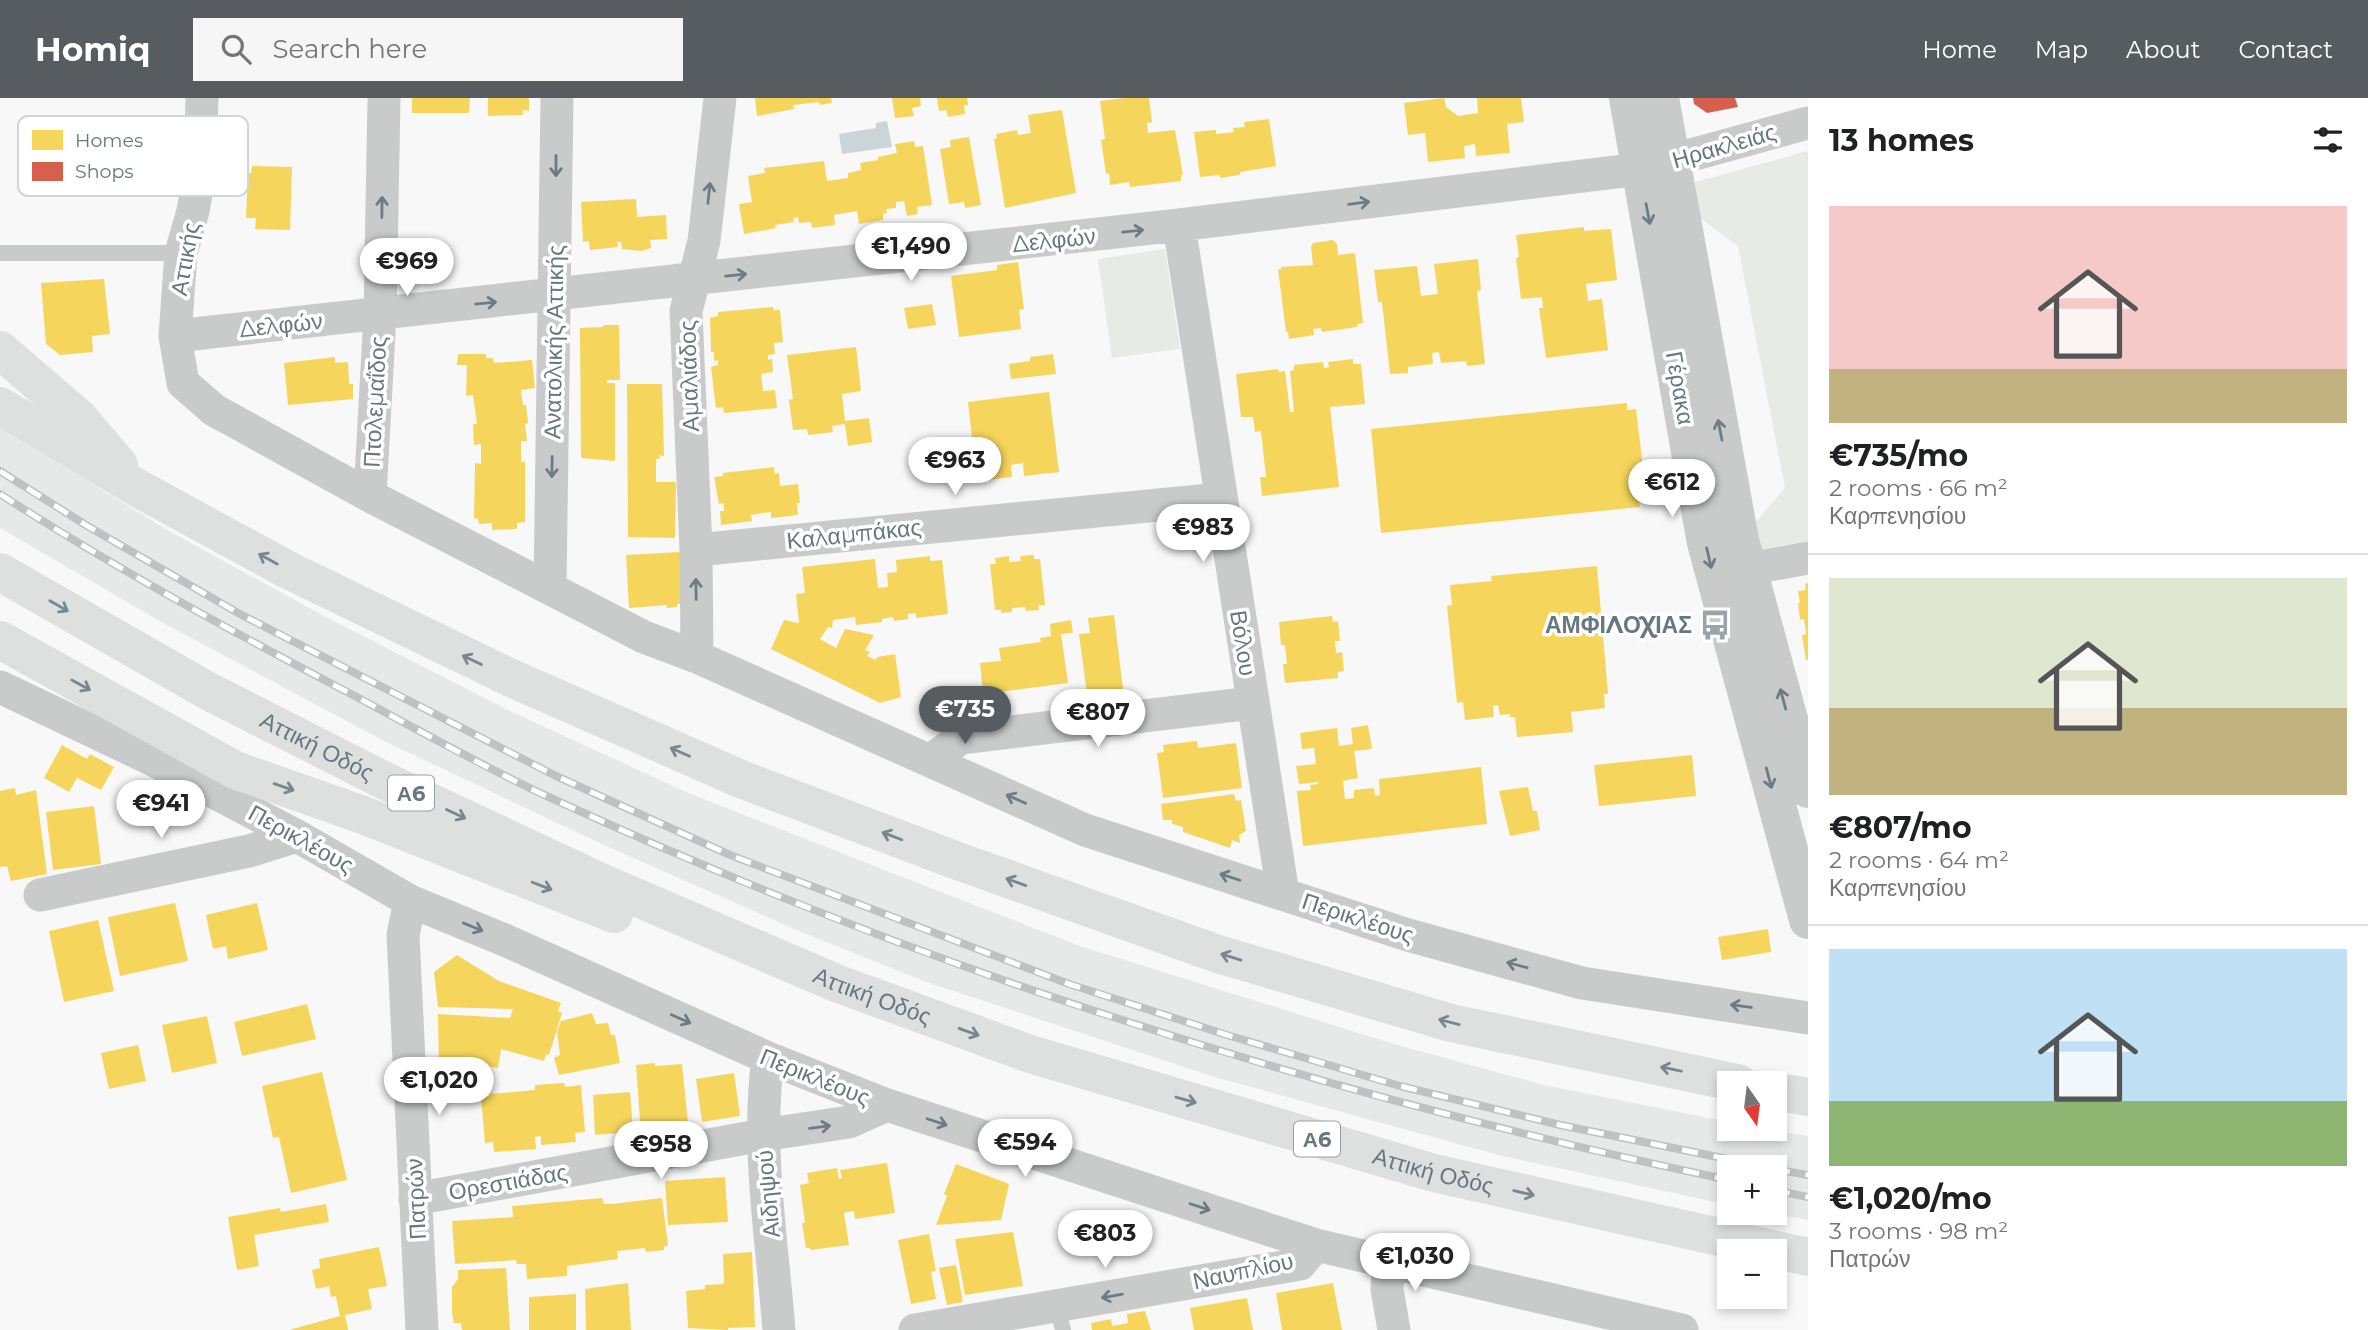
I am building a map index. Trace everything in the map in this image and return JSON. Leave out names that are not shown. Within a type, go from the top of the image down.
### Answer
[{"type":"highway","points":[[0,350],[79,418],[141,490]]},
{"type":"highway","points":[[0,406],[141,490],[288,570],[511,678],[743,780],[1219,954],[1451,1023],[1717,1079]]},
{"type":"highway","name":"Αττική Οδός","points":[[0,572],[208,691],[387,782],[605,884],[836,983],[1030,1054],[1434,1173],[1808,1257]]},
{"type":"highway","points":[[0,640],[235,770],[363,814],[651,929],[836,983]]},
{"type":"highway","points":[[1787,1093],[1808,1097]]},
{"type":"street","name":"Αττικής","points":[[202,98],[202,116]]},
{"type":"street","name":"Πτολεμαΐδος","points":[[370,496],[380,314],[383,98]]},
{"type":"street","name":"Ανατολικής Αττικής","points":[[550,587],[557,98]]},
{"type":"street","name":"Αμαλιάδος","points":[[697,657],[696,550],[686,311],[704,242],[720,98]]},
{"type":"street","name":"Γέρακα","points":[[1628,98],[1655,165],[1747,569],[1807,781]]},
{"type":"street","name":"Γέρακα","points":[[1660,98],[1655,165],[1713,574],[1808,920]]},
{"type":"street","name":"Ηρακλειάς","points":[[1655,165],[1808,122]]},
{"type":"street","name":"Δελφών","points":[[174,336],[1180,225],[1655,165]]},
{"type":"street","name":"Αττικής","points":[[174,336],[181,253],[196,196]]},
{"type":"street","name":"Βόλου","points":[[1180,225],[1220,499],[1283,894]]},
{"type":"street","name":"Περικλέους","points":[[174,336],[183,383],[214,410],[370,496],[643,637],[697,657],[1085,830],[1408,935],[1581,983],[1808,1018]]},
{"type":"street","name":"Καλαμπάκας","points":[[696,550],[1220,499]]},
{"type":"street","points":[[1747,569],[1808,558]]},
{"type":"street","name":"Περικλέους","points":[[0,687],[149,758],[297,836],[410,901],[507,941],[768,1058],[887,1105],[1316,1245],[1682,1330]]},
{"type":"street","points":[[931,760],[961,738],[1252,703]]},
{"type":"street","points":[[40,895],[249,851],[297,836]]},
{"type":"street","name":"Πατρών","points":[[410,901],[403,935],[422,1330]]},
{"type":"street","name":"Αιδηψού","points":[[768,1058],[762,1097],[763,1135],[779,1330]]},
{"type":"street","name":"Ορεστιάδας","points":[[415,1199],[763,1135],[849,1122],[864,1118],[887,1105]]},
{"type":"street","name":"Ναυπλίου","points":[[915,1330],[1060,1318],[1300,1264],[1316,1245]]},
{"type":"street","points":[[1389,1263],[1387,1289],[1394,1330]]},
{"type":"lane","points":[[0,253],[181,253]]},
{"type":"shaded area","points":[[887,121],[892,147],[842,154],[839,134],[876,128],[876,123]]},
{"type":"shaded area","points":[[1808,151],[1808,541],[1760,549],[1753,525],[1785,488],[1738,246],[1699,217],[1695,182]]},
{"type":"shaded area","points":[[1165,249],[1180,349],[1112,358],[1098,259]]},
{"type":"shaded area","points":[[0,426],[164,528],[322,615],[510,711],[686,792],[1080,946],[1394,1044],[1544,1085],[1717,1120],[1717,1141],[1787,1141],[1787,1132],[1808,1136],[1808,1220],[1787,1216],[1787,1155],[1717,1155],[1717,1202],[1498,1155],[1211,1076],[929,983],[799,931],[606,846],[384,741],[165,624],[0,528]]},
{"type":"building: Homes","points":[[412,98],[470,98],[469,113],[412,113]]},
{"type":"building: Homes","points":[[488,98],[529,98],[529,111],[523,110],[523,115],[488,116]]},
{"type":"building: Homes","points":[[755,98],[831,98],[832,103],[793,105],[794,109],[757,116]]},
{"type":"building: Homes","points":[[892,98],[920,98],[921,106],[912,108],[914,116],[895,118]]},
{"type":"building: Homes","points":[[937,98],[967,98],[965,114],[948,117],[946,110],[939,111]]},
{"type":"building: Homes","points":[[1149,98],[1152,122],[1147,123],[1148,133],[1175,130],[1183,175],[1181,181],[1130,187],[1129,182],[1110,185],[1101,140],[1105,139],[1100,101]]},
{"type":"building: Homes","points":[[1444,98],[1446,107],[1458,116],[1478,113],[1477,98],[1521,98],[1524,122],[1507,124],[1510,153],[1476,156],[1475,144],[1464,146],[1465,158],[1428,162],[1425,133],[1408,135],[1404,103]]},
{"type":"building: Homes","points":[[1062,110],[1076,193],[1005,208],[994,139],[997,138],[996,134],[1017,130],[1018,135],[1031,133],[1028,115]]},
{"type":"building: Homes","points":[[1269,119],[1276,166],[1220,178],[1220,175],[1200,177],[1194,132],[1234,132],[1233,128],[1245,127],[1244,122]]},
{"type":"building: Homes","points":[[969,137],[981,205],[965,208],[964,202],[949,204],[940,149],[951,147],[950,140]]},
{"type":"building: Homes","points":[[914,141],[915,147],[923,146],[932,205],[917,207],[918,214],[907,216],[904,201],[896,202],[896,208],[886,209],[883,220],[859,224],[857,211],[834,215],[835,225],[812,228],[811,222],[799,223],[798,217],[793,218],[794,222],[775,225],[776,228],[744,234],[739,204],[752,202],[748,176],[765,173],[764,168],[824,161],[827,181],[848,178],[848,173],[861,170],[860,163],[897,153],[895,144]]},
{"type":"building: Homes","points":[[252,166],[292,167],[290,230],[255,229],[256,218],[246,218],[248,173],[251,173]]},
{"type":"building: Homes","points":[[636,199],[637,217],[666,215],[667,239],[650,240],[651,248],[641,251],[622,249],[621,242],[617,242],[618,247],[590,250],[589,241],[583,242],[581,202]]},
{"type":"building: Homes","points":[[1584,227],[1584,231],[1611,229],[1617,280],[1586,284],[1588,301],[1602,299],[1608,350],[1546,358],[1539,308],[1543,308],[1542,297],[1521,299],[1516,235]]},
{"type":"building: Homes","points":[[1333,240],[1337,244],[1338,255],[1355,253],[1363,323],[1357,324],[1357,327],[1322,332],[1321,328],[1313,329],[1314,335],[1289,339],[1278,269],[1313,265],[1313,243]]},
{"type":"building: Homes","points":[[1478,259],[1481,290],[1477,291],[1485,364],[1467,366],[1466,361],[1441,363],[1439,352],[1432,353],[1433,364],[1408,367],[1408,373],[1390,374],[1382,302],[1378,302],[1374,270],[1417,266],[1421,296],[1438,294],[1434,264]]},
{"type":"building: Homes","points":[[1018,262],[1024,309],[1019,310],[1021,329],[959,337],[951,276],[997,270],[997,265]]},
{"type":"building: Homes","points":[[104,279],[110,334],[92,336],[93,352],[60,355],[46,344],[41,283]]},
{"type":"building: Homes","points":[[932,304],[936,325],[908,329],[904,308]]},
{"type":"building: Homes","points":[[773,307],[774,310],[780,310],[783,342],[774,343],[775,354],[768,355],[768,360],[772,359],[773,372],[761,374],[763,391],[775,390],[777,408],[724,413],[723,407],[716,408],[711,367],[718,365],[718,360],[714,361],[714,352],[711,352],[710,318],[718,316],[718,312]]},
{"type":"building: Homes","points":[[619,325],[620,380],[607,380],[607,383],[615,383],[615,461],[581,458],[580,328]]},
{"type":"building: Homes","points":[[856,347],[861,391],[842,394],[845,421],[869,418],[872,442],[848,446],[845,424],[832,426],[833,432],[808,435],[807,429],[793,430],[789,400],[793,399],[787,355]]},
{"type":"building: Homes","points":[[458,354],[486,354],[486,358],[493,358],[494,363],[532,360],[535,388],[521,390],[528,423],[525,424],[527,441],[521,441],[521,462],[525,462],[525,522],[517,523],[517,529],[492,530],[492,523],[479,524],[478,519],[474,518],[475,463],[481,464],[481,444],[474,445],[473,424],[477,424],[473,395],[466,396],[467,365],[457,365]]},
{"type":"building: Homes","points":[[1053,354],[1056,374],[1011,379],[1009,364],[1030,361],[1030,357]]},
{"type":"building: Homes","points":[[335,357],[335,363],[348,362],[353,399],[288,405],[284,363]]},
{"type":"building: Homes","points":[[1353,359],[1353,364],[1361,364],[1365,404],[1330,407],[1339,487],[1262,496],[1260,477],[1266,477],[1261,431],[1255,432],[1253,417],[1241,417],[1236,374],[1278,369],[1279,372],[1285,371],[1290,412],[1294,412],[1290,371],[1294,370],[1294,365],[1323,362],[1324,368],[1329,367],[1328,362]]},
{"type":"building: Homes","points":[[627,384],[662,384],[664,456],[659,455],[660,459],[656,459],[656,482],[676,482],[675,538],[628,537]]},
{"type":"building: Homes","points":[[1049,392],[1059,472],[1024,476],[1023,463],[1011,465],[1012,477],[977,481],[968,402]]},
{"type":"building: Homes","points":[[1627,403],[1627,410],[1636,409],[1647,501],[1639,502],[1640,507],[1381,533],[1371,429]]},
{"type":"building: Homes","points":[[774,467],[775,474],[779,473],[780,486],[798,484],[798,515],[771,518],[771,512],[751,515],[752,521],[721,525],[720,511],[724,511],[724,503],[719,504],[714,477],[723,476],[723,473]]},
{"type":"building: Homes","points":[[680,552],[684,604],[667,608],[667,605],[629,608],[626,555]]},
{"type":"building: Homes","points":[[1034,555],[1034,559],[1040,559],[1045,605],[1038,605],[1039,610],[1012,608],[1012,612],[1001,613],[1001,610],[995,610],[990,564],[996,564],[995,558],[1009,556],[1009,562],[1021,561],[1020,556]]},
{"type":"building: Homes","points":[[930,556],[930,561],[942,560],[948,614],[916,618],[916,613],[908,614],[908,619],[894,621],[893,617],[882,619],[882,622],[856,625],[855,617],[833,620],[832,628],[828,627],[820,639],[836,648],[845,629],[874,635],[865,650],[870,652],[867,656],[876,660],[877,657],[895,654],[901,697],[880,703],[771,649],[784,620],[799,623],[796,594],[805,593],[802,567],[875,559],[878,588],[888,587],[887,573],[897,572],[896,560]]},
{"type":"building: Homes","points":[[1597,566],[1608,694],[1604,694],[1605,708],[1571,712],[1573,732],[1517,737],[1515,717],[1510,717],[1510,714],[1500,715],[1498,705],[1493,706],[1494,717],[1465,720],[1463,702],[1457,703],[1447,606],[1452,605],[1450,585],[1492,581],[1491,576]]},
{"type":"building: Homes","points":[[1808,583],[1806,660],[1802,635],[1806,634],[1804,619],[1800,620],[1798,591],[1806,590],[1805,584]]},
{"type":"building: Homes","points":[[1114,615],[1123,689],[1087,694],[1079,634],[1090,633],[1088,618]]},
{"type":"building: Homes","points":[[1332,616],[1333,622],[1338,621],[1340,641],[1335,641],[1336,653],[1342,652],[1344,671],[1338,672],[1338,678],[1285,683],[1283,664],[1287,664],[1285,645],[1281,645],[1279,622]]},
{"type":"building: Homes","points":[[1071,620],[1073,633],[1061,634],[1068,683],[983,694],[980,663],[1001,661],[999,648],[1041,642],[1040,638],[1051,636],[1050,624]]},
{"type":"building: Homes","points":[[1368,725],[1372,749],[1354,751],[1358,778],[1343,781],[1345,799],[1354,798],[1354,790],[1374,788],[1375,796],[1380,795],[1379,779],[1481,767],[1487,824],[1303,846],[1297,791],[1311,790],[1310,785],[1318,782],[1299,784],[1296,766],[1316,764],[1314,748],[1302,749],[1300,733],[1337,728],[1339,746],[1353,744],[1351,728]]},
{"type":"building: Homes","points":[[1197,741],[1198,748],[1236,743],[1242,788],[1163,798],[1157,753],[1164,752],[1163,745]]},
{"type":"building: Homes","points":[[62,745],[87,759],[90,754],[114,767],[101,790],[77,778],[69,792],[44,778]]},
{"type":"building: Homes","points":[[1692,755],[1696,796],[1599,806],[1594,765]]},
{"type":"building: Homes","points":[[1528,787],[1533,811],[1537,811],[1540,830],[1510,836],[1499,791]]},
{"type":"building: Homes","points":[[15,788],[16,795],[36,790],[47,874],[11,881],[7,866],[0,867],[0,791]]},
{"type":"building: Homes","points":[[1234,794],[1236,801],[1241,800],[1246,831],[1239,835],[1240,843],[1232,840],[1230,848],[1183,832],[1183,827],[1172,824],[1172,820],[1163,820],[1161,804]]},
{"type":"building: Homes","points":[[94,806],[101,864],[53,870],[46,812]]},
{"type":"building: Homes","points":[[175,903],[188,961],[120,976],[108,917]]},
{"type":"building: Homes","points":[[257,903],[268,950],[228,959],[226,946],[213,949],[206,915]]},
{"type":"building: Homes","points":[[98,920],[114,991],[64,1002],[49,931]]},
{"type":"building: Homes","points":[[1768,929],[1771,952],[1722,960],[1718,937]]},
{"type":"building: Homes","points":[[457,955],[499,981],[561,1003],[558,1011],[562,1013],[549,1055],[546,1054],[544,1061],[501,1049],[498,1068],[484,1066],[482,1074],[467,1072],[466,1080],[439,1077],[438,1014],[510,1018],[513,1009],[438,1007],[434,972]]},
{"type":"building: Homes","points":[[307,1004],[316,1039],[242,1056],[234,1022]]},
{"type":"building: Homes","points":[[592,1013],[596,1024],[608,1023],[611,1035],[615,1035],[620,1063],[559,1075],[554,1058],[560,1055],[557,1032],[561,1021]]},
{"type":"building: Homes","points":[[207,1016],[217,1063],[172,1073],[162,1025]]},
{"type":"building: Homes","points":[[138,1045],[146,1081],[109,1089],[101,1053]]},
{"type":"building: Homes","points":[[655,1063],[655,1066],[682,1064],[688,1123],[666,1123],[667,1128],[662,1130],[662,1133],[645,1137],[641,1134],[636,1065]]},
{"type":"building: Homes","points":[[322,1072],[347,1180],[291,1193],[279,1137],[273,1138],[262,1086]]},
{"type":"building: Homes","points":[[734,1073],[740,1116],[702,1122],[696,1079]]},
{"type":"building: Homes","points":[[564,1083],[565,1087],[581,1085],[585,1132],[575,1133],[576,1142],[541,1145],[541,1136],[535,1137],[536,1149],[494,1152],[493,1142],[485,1143],[481,1097],[535,1090],[535,1085]]},
{"type":"building: Homes","points":[[630,1092],[633,1132],[595,1135],[593,1095]]},
{"type":"building: Homes","points":[[887,1163],[895,1213],[855,1219],[854,1211],[844,1213],[849,1245],[810,1250],[806,1248],[800,1185],[809,1183],[807,1173],[837,1168],[839,1179],[842,1178],[840,1170]]},
{"type":"building: Homes","points":[[956,1164],[1009,1184],[1001,1220],[936,1225]]},
{"type":"building: Homes","points":[[725,1177],[728,1222],[668,1225],[665,1181]]},
{"type":"building: Homes","points":[[602,1198],[604,1204],[612,1204],[662,1198],[668,1246],[664,1246],[664,1250],[646,1252],[645,1248],[617,1251],[618,1259],[567,1266],[567,1276],[527,1279],[526,1264],[517,1264],[516,1260],[455,1264],[452,1221],[513,1217],[512,1206]]},
{"type":"building: Homes","points":[[326,1204],[329,1222],[254,1235],[259,1266],[237,1270],[228,1217]]},
{"type":"building: Homes","points":[[1013,1232],[1023,1286],[965,1295],[955,1239]]},
{"type":"building: Homes","points":[[929,1234],[936,1271],[931,1272],[936,1299],[911,1304],[898,1240]]},
{"type":"building: Homes","points":[[379,1247],[387,1286],[368,1289],[372,1309],[345,1315],[348,1330],[289,1330],[340,1316],[336,1296],[331,1297],[329,1286],[316,1289],[312,1270],[320,1268],[319,1259]]},
{"type":"building: Homes","points":[[752,1252],[755,1327],[728,1330],[688,1328],[686,1291],[705,1289],[705,1285],[724,1284],[723,1254]]},
{"type":"building: Homes","points":[[956,1265],[963,1302],[947,1305],[939,1268]]},
{"type":"building: Homes","points":[[506,1268],[510,1330],[462,1330],[461,1323],[454,1323],[452,1312],[452,1287],[458,1279],[458,1270]]},
{"type":"building: Homes","points":[[628,1283],[631,1330],[586,1330],[585,1289]]},
{"type":"building: Homes","points":[[1333,1283],[1342,1330],[1282,1330],[1276,1293]]},
{"type":"building: Homes","points":[[576,1294],[576,1330],[529,1330],[529,1297]]},
{"type":"building: Homes","points":[[1247,1298],[1253,1330],[1194,1330],[1190,1308]]},
{"type":"building: Homes","points":[[1145,1311],[1151,1330],[1092,1330],[1091,1323],[1111,1319],[1112,1326],[1128,1323],[1127,1314]]},
{"type":"building: Shops","points":[[1693,98],[1735,98],[1738,107],[1707,113],[1694,104]]},
{"type":"railway","points":[[0,471],[89,527],[240,614],[554,775],[730,855],[1069,984],[1227,1035],[1400,1086],[1560,1125],[1717,1157]]},
{"type":"railway","points":[[0,494],[173,598],[500,774],[693,861],[837,919],[983,973],[1277,1068],[1426,1109],[1717,1177]]},
{"type":"railway","points":[[1787,1171],[1808,1175]]},
{"type":"railway","points":[[1787,1193],[1808,1197]]},
{"type":"place","name":"ΑΜΦΙΛΟΧΙΑΣ","points":[[1715,625]]}]
